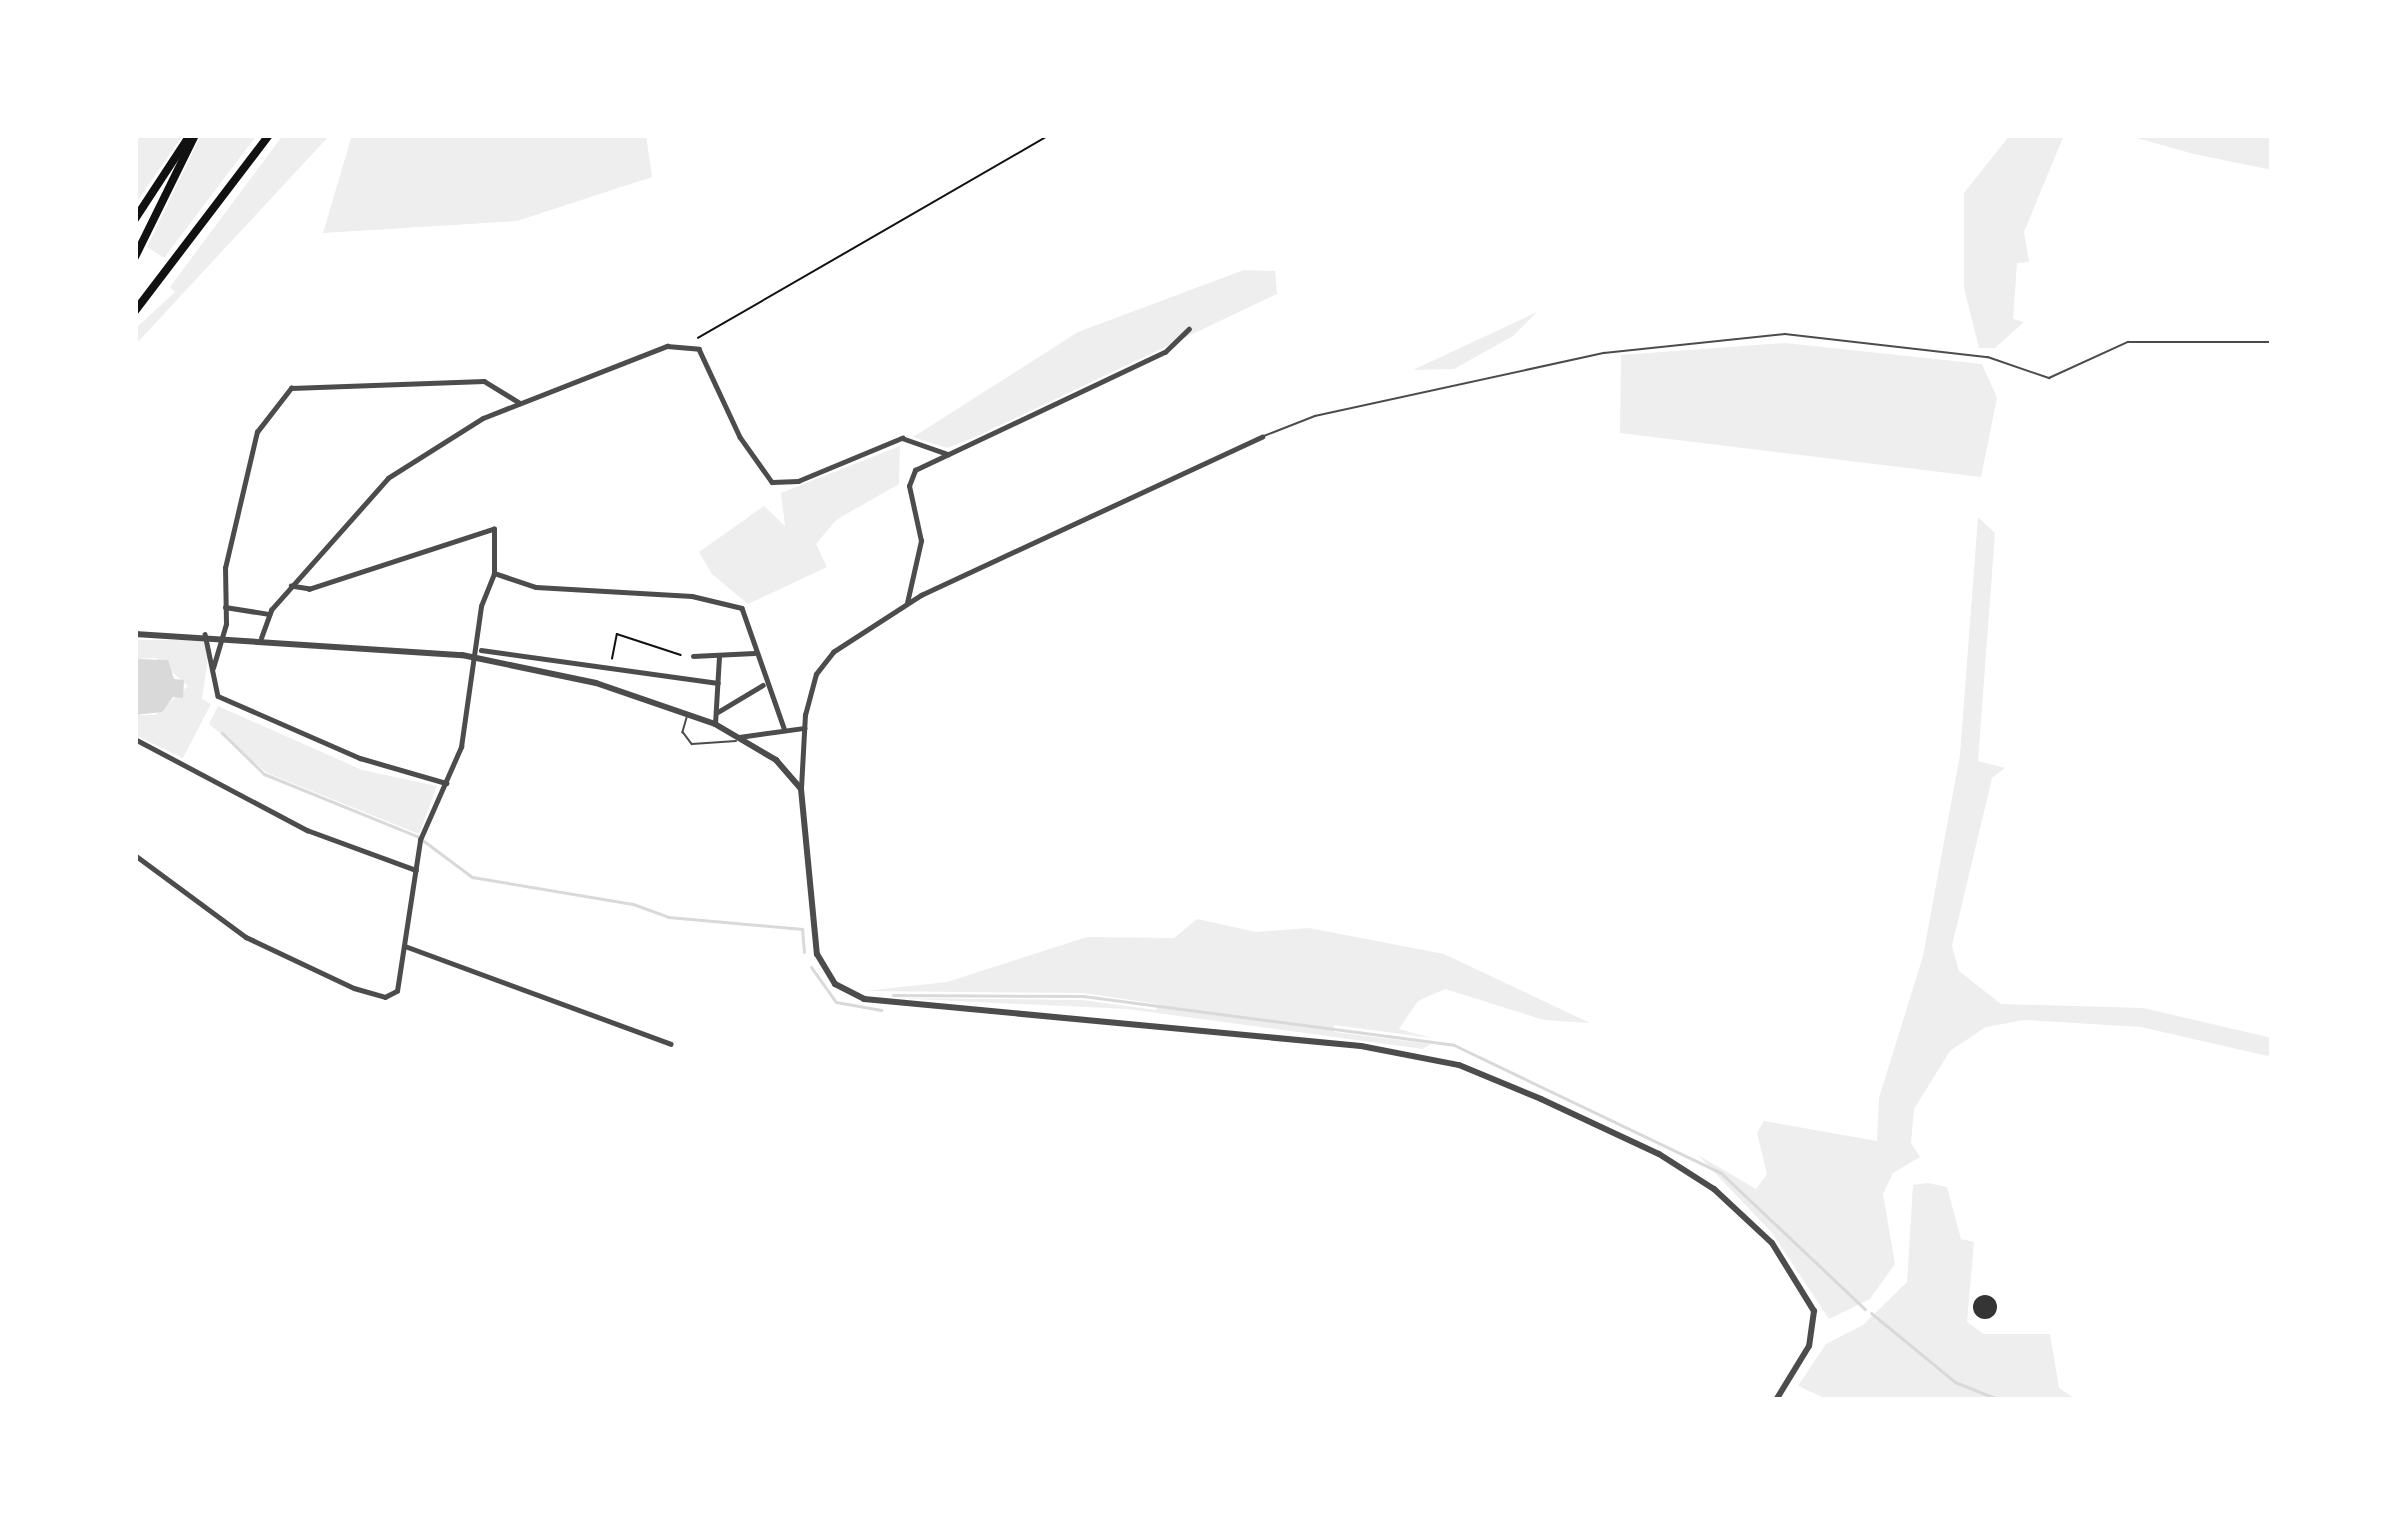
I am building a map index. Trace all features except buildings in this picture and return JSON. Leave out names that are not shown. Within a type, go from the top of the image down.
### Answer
[{"type":"highway","points":[[135,219],[193,135]]},
{"type":"highway","points":[[135,257],[193,135]]},
{"type":"highway","points":[[135,311],[269,135]]},
{"type":"street","points":[[907,603],[921,541],[911,476],[1165,352],[1189,328]]},
{"type":"street","points":[[261,638],[268,614],[388,478],[446,437],[667,346],[691,345],[706,359],[740,437],[772,482],[798,482],[902,438],[948,454]]},
{"type":"street","points":[[213,668],[225,634],[225,568],[257,432],[291,388],[305,382],[484,381],[520,403]]},
{"type":"street","points":[[1262,437],[907,603],[823,662],[804,728],[801,789],[814,942],[825,970],[850,994],[1361,1046],[1459,1065],[1540,1099],[1677,1166],[1772,1243],[1814,1311],[1809,1346],[1776,1400]]},
{"type":"street","points":[[135,855],[216,921],[354,988],[393,997],[420,839],[446,783],[479,654],[481,606],[494,573],[494,529],[310,589],[291,586]]},
{"type":"street","points":[[494,573],[536,586],[692,596],[742,608],[763,685],[778,702],[784,728]]},
{"type":"street","points":[[225,607],[268,614]]},
{"type":"street","points":[[135,634],[225,634],[479,654],[718,683]]},
{"type":"street","points":[[205,634],[218,696],[365,760],[446,783]]},
{"type":"street","points":[[693,656],[754,653]]},
{"type":"street","points":[[479,654],[596,683],[716,724],[739,737],[801,789]]},
{"type":"street","points":[[716,724],[719,657]]},
{"type":"street","points":[[717,712],[757,696],[763,685]]},
{"type":"street","points":[[739,737],[804,728]]},
{"type":"street","points":[[135,739],[290,822],[416,870]]},
{"type":"street","points":[[405,946],[671,1043]]},
{"type":"lane","points":[[1262,437],[1315,416],[1604,353],[1785,334],[1988,357],[2049,378],[2128,341],[2272,342]]},
{"type":"lane","points":[[688,714],[683,732],[692,744],[730,746],[739,737]]},
{"type":"path","points":[[691,345],[1050,135]]},
{"type":"path","points":[[611,669],[617,634],[693,656]]},
{"type":"shaded area","points":[[135,135],[183,135],[135,204]]},
{"type":"shaded area","points":[[201,135],[257,135],[164,258],[147,247]]},
{"type":"shaded area","points":[[283,135],[330,135],[135,345],[135,329],[175,292],[170,287]]},
{"type":"shaded area","points":[[352,135],[646,135],[652,177],[517,221],[323,233]]},
{"type":"shaded area","points":[[2010,135],[2064,135],[2024,232],[2029,262],[2017,263],[2013,319],[2024,322],[1995,348],[1979,348],[1964,288],[1964,193]]},
{"type":"shaded area","points":[[2126,135],[2272,135],[2272,170],[2194,154]]},
{"type":"shaded area","points":[[1244,270],[1275,271],[1277,294],[973,438],[947,448],[913,437],[1078,332]]},
{"type":"shaded area","points":[[1537,312],[1513,336],[1454,369],[1413,370]]},
{"type":"shaded area","points":[[1785,343],[1982,364],[1997,398],[1981,477],[1620,433],[1621,355]]},
{"type":"shaded area","points":[[900,446],[899,484],[836,520],[816,544],[827,567],[748,604],[712,574],[699,552],[764,506],[785,526],[781,493]]},
{"type":"shaded area","points":[[1978,517],[1995,533],[1978,761],[2005,768],[1992,778],[1952,946],[1959,971],[2001,1004],[2143,1008],[2272,1038],[2272,1057],[2141,1027],[2024,1020],[1986,1027],[1950,1051],[1914,1109],[1911,1143],[1920,1157],[1893,1173],[1883,1194],[1895,1264],[1870,1299],[1829,1319],[1772,1233],[1698,1155],[1756,1189],[1767,1174],[1757,1133],[1764,1121],[1877,1141],[1879,1098],[1923,956],[1960,755]]},
{"type":"shaded area","points":[[135,640],[204,640],[209,650],[202,699],[211,704],[183,758],[135,735],[135,715],[155,715],[188,686],[156,658],[135,659]]},
{"type":"shaded area","points":[[135,659],[168,660],[174,679],[184,680],[183,698],[173,697],[162,712],[135,715]]},
{"type":"shaded area","points":[[218,706],[362,770],[437,786],[419,834],[267,773],[209,724]]},
{"type":"shaded area","points":[[1197,919],[1256,932],[1309,928],[1444,954],[1590,1023],[1544,1020],[1445,989],[1418,1001],[1399,1029],[1432,1038],[1334,1025],[1334,1032],[1431,1044],[1423,1049],[1127,1009],[893,998],[1082,1000],[1156,1010],[1158,1004],[1083,993],[864,991],[947,982],[1087,937],[1174,938]]},
{"type":"shaded area","points":[[1913,1185],[1947,1187],[1961,1239],[1974,1242],[1967,1322],[1984,1334],[2050,1334],[2059,1388],[2077,1400],[1829,1400],[1798,1386],[1826,1344],[1863,1325],[1907,1282]]},
{"type":"waterway","points":[[222,733],[264,774],[417,836],[472,877],[633,904],[668,917],[802,929],[804,952]]},
{"type":"waterway","points":[[811,967],[836,1002],[881,1010]]},
{"type":"waterway","points":[[893,995],[1083,996],[1454,1045],[1721,1173],[1865,1309]]},
{"type":"waterway","points":[[1871,1313],[1955,1382],[2000,1400]]}]
